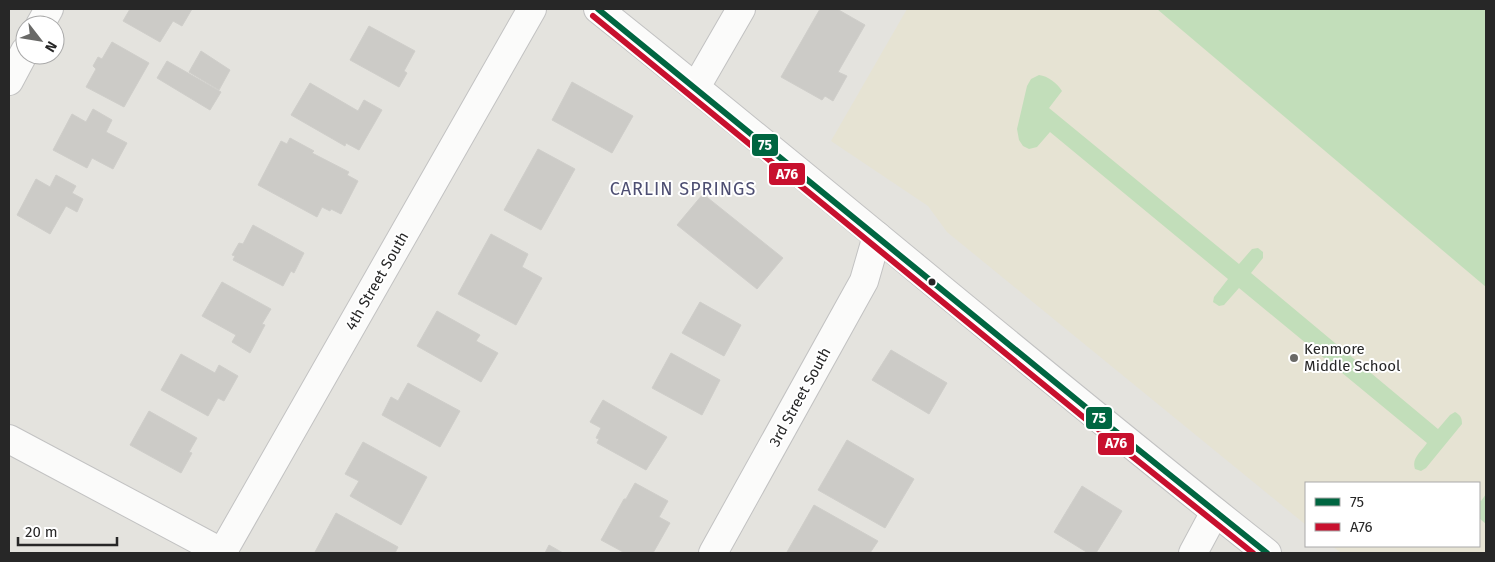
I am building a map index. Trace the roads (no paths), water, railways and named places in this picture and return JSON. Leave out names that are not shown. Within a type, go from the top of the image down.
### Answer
[{"type":"street","name":"4th Street South","points":[[223,553],[532,9]]},
{"type":"street","points":[[598,9],[1267,553]]},
{"type":"street","points":[[696,87],[741,9]]},
{"type":"street","points":[[9,81],[18,65]]},
{"type":"street","name":"3rd Street South","points":[[713,553],[864,281],[877,236]]},
{"type":"street","points":[[9,439],[223,553]]},
{"type":"street","points":[[1193,553],[1215,512]]},
{"type":"place","name":"Kenmore Middle School","points":[[1294,358]]},
{"type":"district","name":"CARLIN SPRINGS","points":[[683,189]]}]
